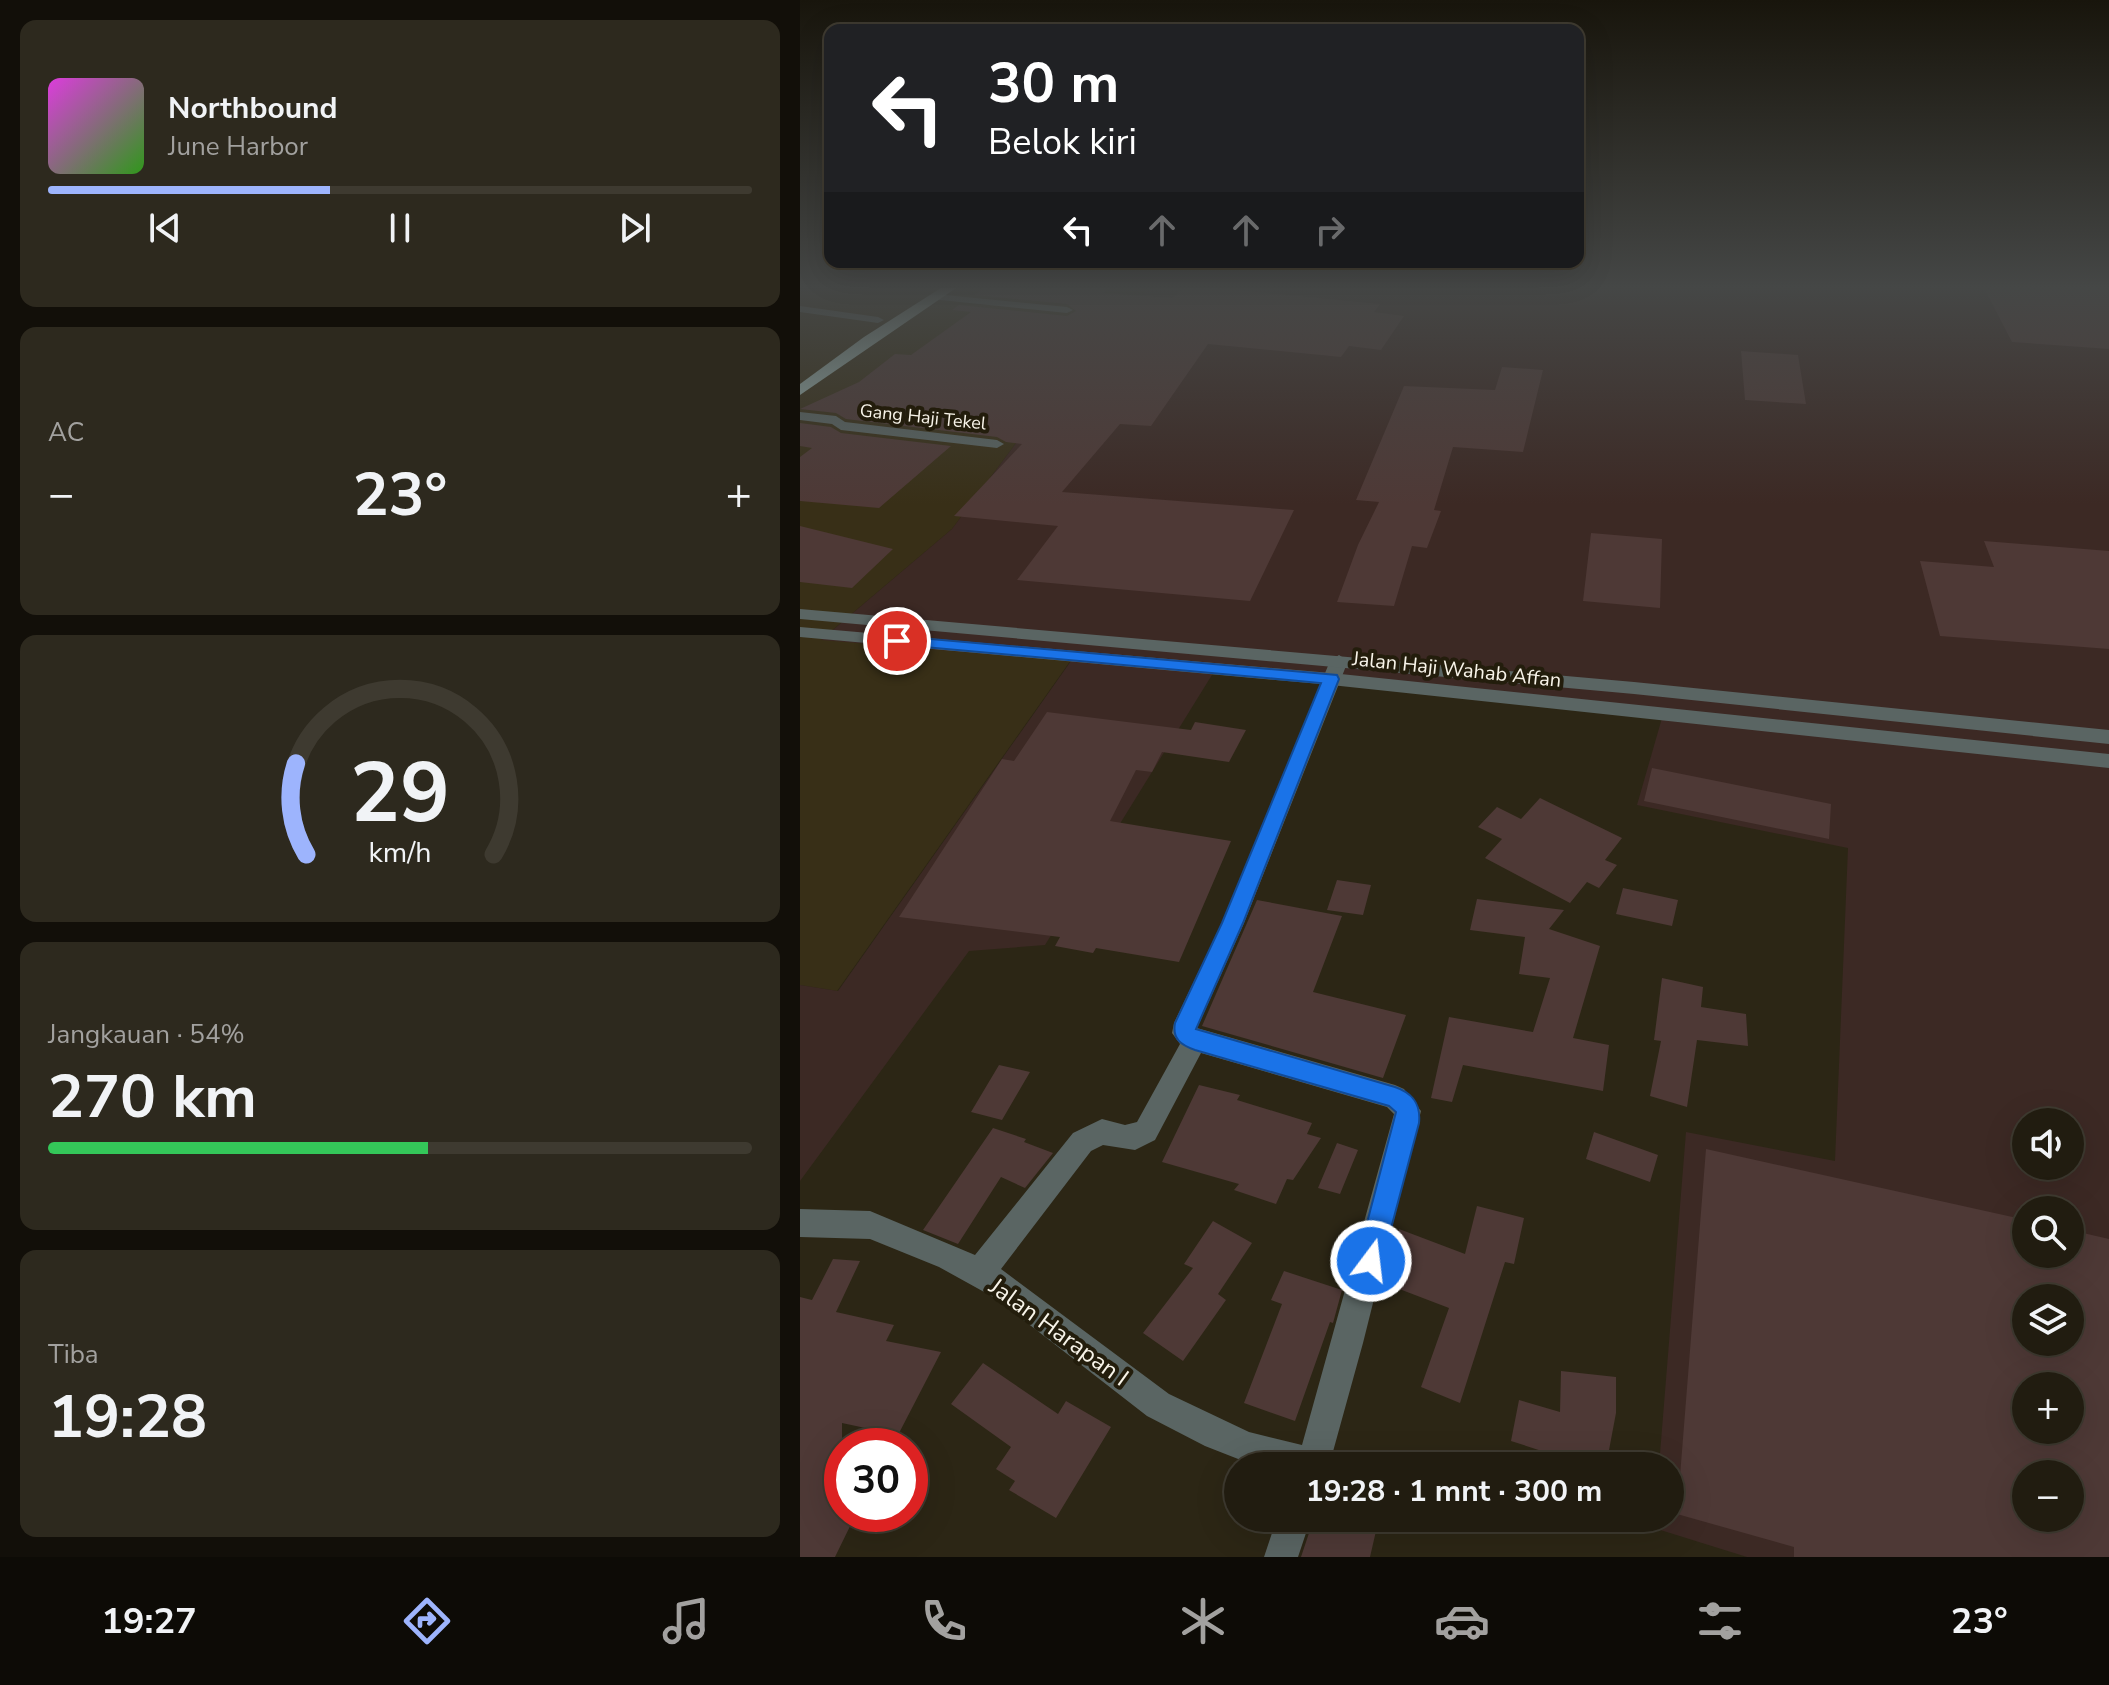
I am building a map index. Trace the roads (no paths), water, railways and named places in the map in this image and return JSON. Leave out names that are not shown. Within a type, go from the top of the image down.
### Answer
[{"type":"highway","points":[[800,374],[822,359]]},
{"type":"highway","points":[[800,391],[844,359]]},
{"type":"street","name":"Gang Haji Tekel","points":[[800,416],[836,420],[841,426],[997,444]]},
{"type":"street","name":"Jalan Haji Wahab Affan","points":[[800,614],[1339,661],[2109,737]]},
{"type":"street","name":"Jalan Haji Wahab Affan","points":[[800,632],[1331,679],[2109,761]]},
{"type":"street","points":[[1316,1452],[1356,1314],[1408,1111],[1395,1097],[1195,1040],[1184,1033],[1233,923],[1339,661]]},
{"type":"street","points":[[979,1274],[1082,1142],[1102,1132],[1128,1139],[1139,1137],[1146,1131],[1195,1040]]},
{"type":"street","name":"Jalan Harapan I","points":[[800,1223],[856,1223],[882,1228],[979,1274],[1005,1288],[1158,1405],[1238,1444],[1266,1452]]},
{"type":"street","points":[[1281,1557],[1289,1532]]}]
